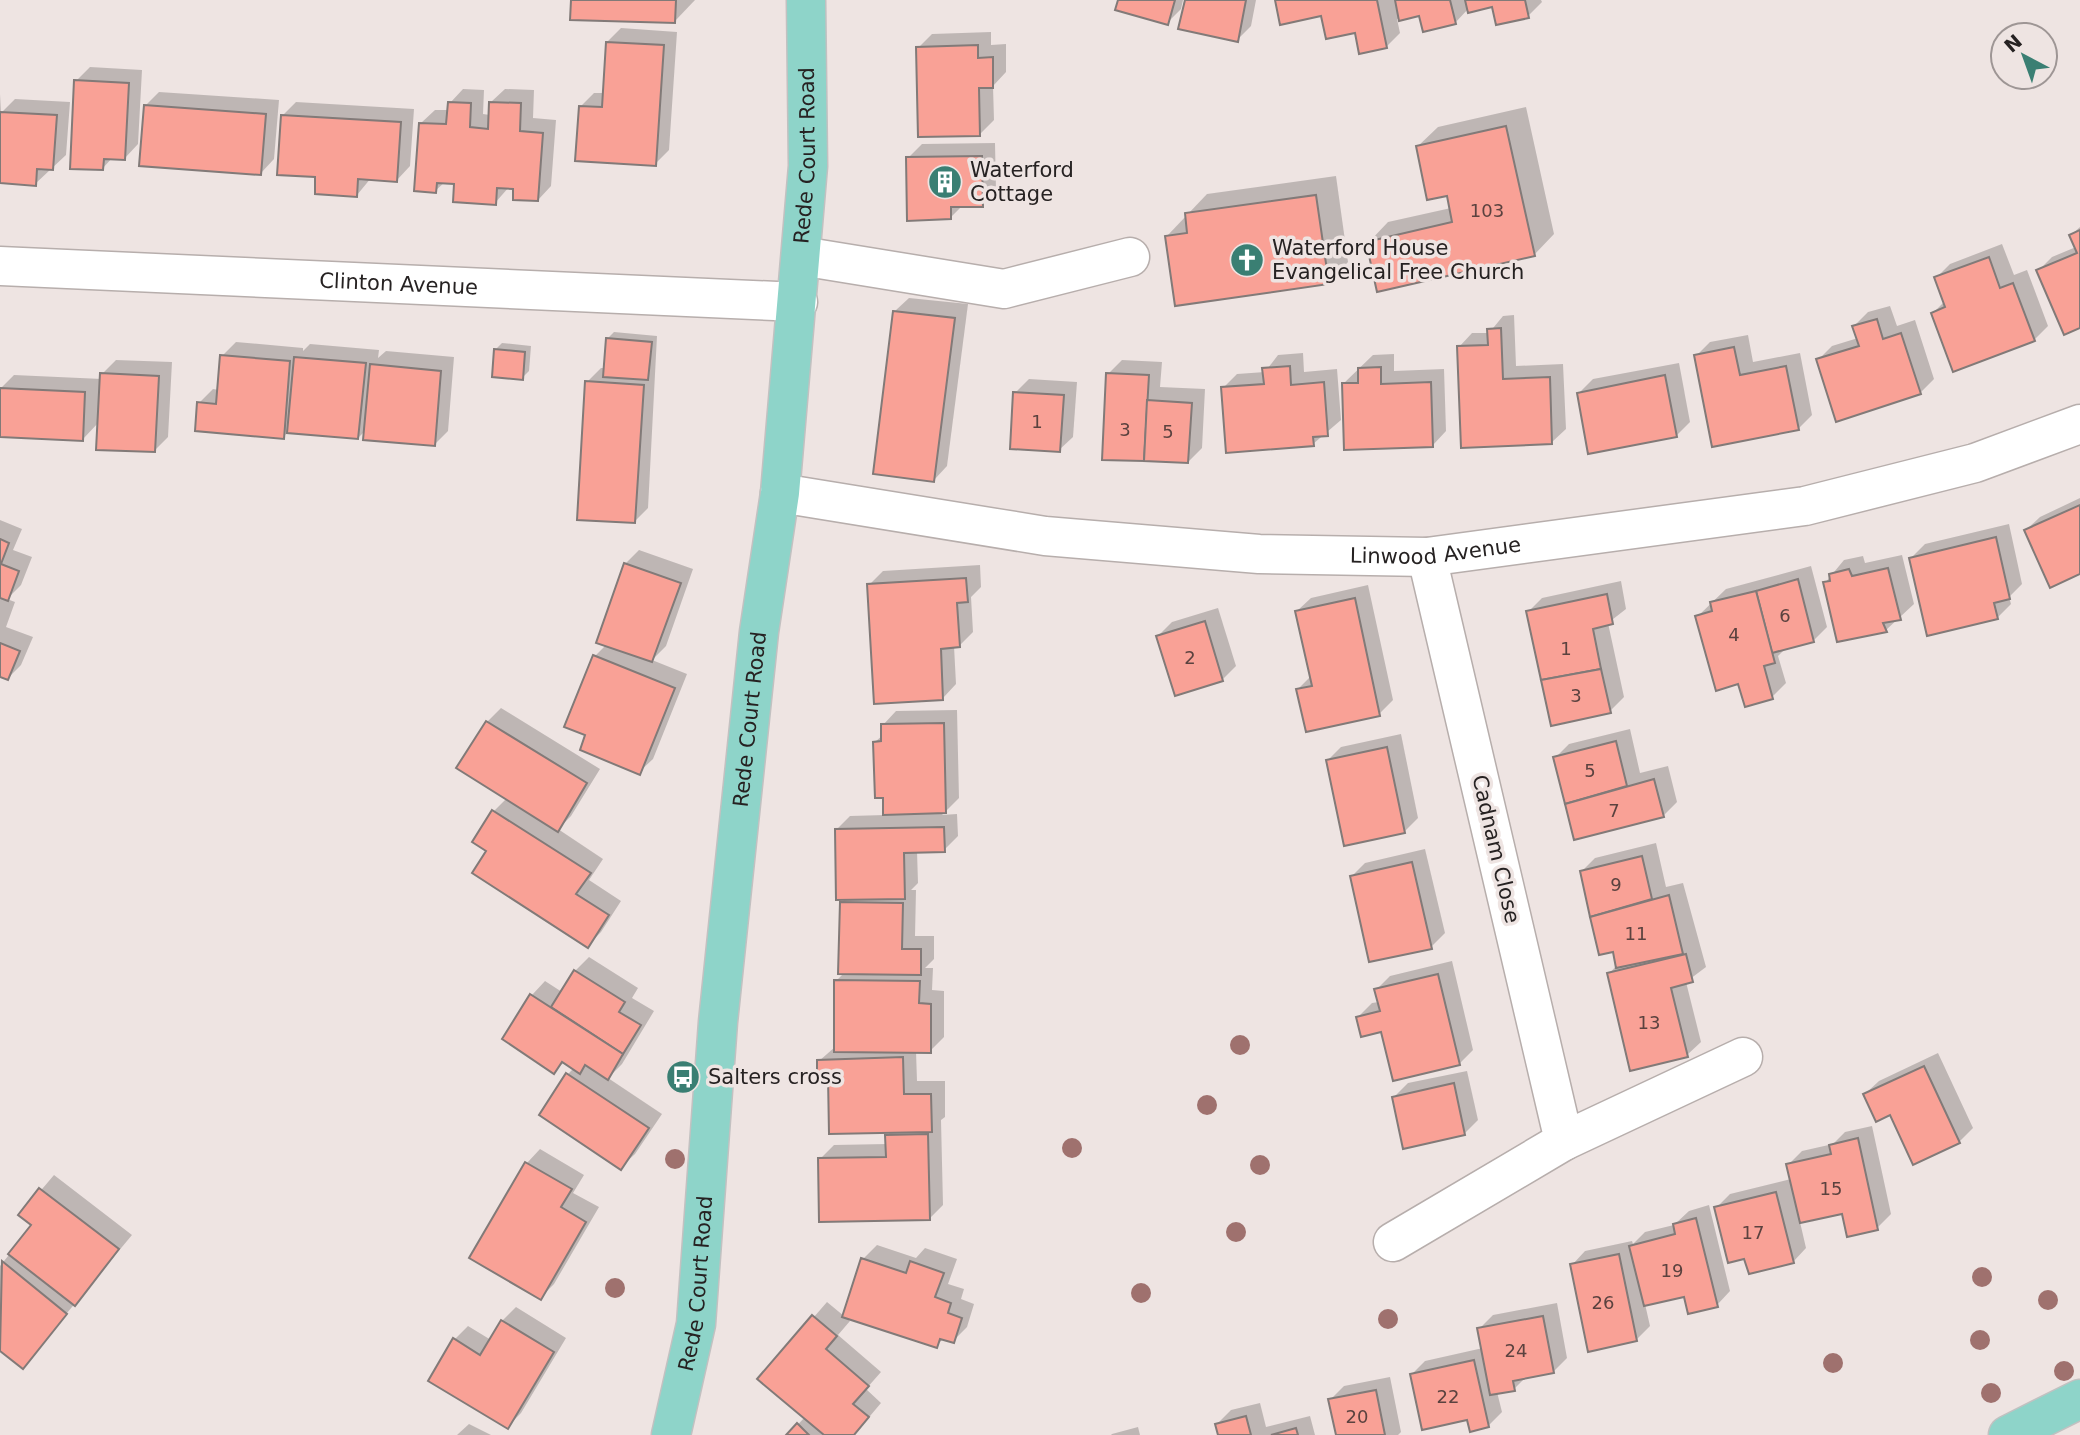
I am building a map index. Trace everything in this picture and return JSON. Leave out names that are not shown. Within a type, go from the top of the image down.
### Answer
[{"type":"main road","name":"Rede Court Road","points":[[671,1435],[696,1324],[720,1008],[759,632],[780,493],[798,302],[808,166],[806,0]]},
{"type":"main road","points":[[2008,1435],[2080,1399]]},
{"type":"street","points":[[801,256],[1004,289],[1130,257]]},
{"type":"street","name":"Clinton Avenue","points":[[0,266],[798,302]]},
{"type":"street","name":"Linwood Avenue","points":[[780,493],[1045,536],[1259,554],[1427,557],[1805,506],[1975,463],[2080,424]]},
{"type":"street","name":"Cadnam Close","points":[[1427,557],[1564,1141]]},
{"type":"street","points":[[1393,1242],[1564,1141],[1743,1057]]},
{"type":"building","points":[[571,0],[676,0],[675,23],[570,20]]},
{"type":"building","points":[[1118,0],[1175,0],[1168,25],[1115,10]]},
{"type":"building","points":[[1185,0],[1246,0],[1238,42],[1178,29]]},
{"type":"building","points":[[1275,0],[1377,0],[1387,48],[1359,54],[1355,33],[1326,39],[1321,16],[1280,25]]},
{"type":"building","points":[[1395,0],[1450,0],[1456,24],[1423,32],[1419,16],[1399,21]]},
{"type":"building","points":[[1465,0],[1525,0],[1529,18],[1496,25],[1492,7],[1468,13]]},
{"type":"building","points":[[606,42],[664,45],[656,166],[575,161],[579,106],[602,107]]},
{"type":"building","points":[[978,45],[978,58],[993,57],[993,88],[979,88],[980,136],[918,137],[916,47]]},
{"type":"building","points":[[74,80],[129,83],[125,160],[104,159],[103,170],[70,169]]},
{"type":"building","points":[[448,102],[471,103],[470,127],[488,129],[489,102],[521,103],[520,131],[543,133],[538,201],[513,200],[513,189],[497,188],[496,205],[453,202],[454,184],[437,183],[436,193],[414,191],[419,123],[446,124]]},
{"type":"building","points":[[144,105],[266,114],[261,175],[139,166]]},
{"type":"building","points":[[0,112],[57,115],[53,170],[37,169],[36,186],[0,183]]},
{"type":"building","points":[[281,115],[401,122],[397,182],[358,179],[357,197],[315,194],[315,177],[277,175]]},
{"type":"building","points":[[1506,126],[1535,256],[1377,292],[1366,242],[1452,222],[1447,196],[1427,200],[1416,146]]},
{"type":"building","name":"Waterford Cottage","points":[[982,156],[983,207],[951,207],[951,219],[907,221],[906,157]]},
{"type":"building","name":"Waterford House Evangelical Free Church","points":[[1316,195],[1329,284],[1175,306],[1165,236],[1187,233],[1185,213]]},
{"type":"building","points":[[2080,230],[2080,328],[2064,335],[2036,270],[2077,253],[2069,235]]},
{"type":"building","points":[[1989,257],[2000,288],[2013,283],[2035,341],[1953,372],[1931,313],[1945,307],[1934,277]]},
{"type":"building","points":[[893,311],[955,318],[934,482],[873,474]]},
{"type":"building","points":[[1877,319],[1883,339],[1901,333],[1921,394],[1836,422],[1816,359],[1859,346],[1852,326]]},
{"type":"building","points":[[1501,328],[1503,379],[1550,377],[1552,444],[1461,448],[1457,346],[1488,345],[1487,329]]},
{"type":"building","points":[[606,338],[652,342],[648,380],[603,377]]},
{"type":"building","points":[[1734,347],[1740,375],[1786,366],[1799,430],[1712,447],[1694,355]]},
{"type":"building","points":[[494,349],[525,352],[523,380],[492,377]]},
{"type":"building","points":[[220,355],[290,361],[284,439],[195,431],[197,402],[216,404]]},
{"type":"building","points":[[294,357],[366,363],[358,439],[287,433]]},
{"type":"building","points":[[370,364],[441,371],[435,446],[363,440]]},
{"type":"building","points":[[1290,366],[1291,385],[1324,382],[1328,436],[1313,437],[1314,446],[1226,453],[1221,387],[1264,384],[1262,368]]},
{"type":"building","points":[[1381,367],[1381,384],[1431,382],[1433,447],[1344,450],[1342,383],[1358,383],[1358,368]]},
{"type":"building","points":[[100,373],[159,376],[155,452],[96,450]]},
{"type":"building","points":[[1106,373],[1149,375],[1144,461],[1102,460]]},
{"type":"building","points":[[1665,375],[1677,437],[1588,454],[1577,393]]},
{"type":"building","points":[[585,381],[644,385],[635,523],[577,520]]},
{"type":"building","points":[[0,388],[85,392],[83,441],[0,437]]},
{"type":"building","points":[[1013,392],[1064,395],[1060,452],[1010,449]]},
{"type":"building","points":[[1147,400],[1192,403],[1188,463],[1144,461]]},
{"type":"building","points":[[2080,505],[2080,574],[2050,588],[2024,530]]},
{"type":"building","points":[[1996,537],[2010,599],[1994,603],[1998,619],[1927,636],[1909,558]]},
{"type":"building","points":[[0,539],[9,543],[1,564],[19,571],[8,601],[0,598]]},
{"type":"building","points":[[624,563],[681,583],[652,662],[596,643]]},
{"type":"building","points":[[1888,568],[1901,620],[1883,623],[1887,632],[1837,642],[1823,582],[1830,581],[1829,574],[1849,569],[1852,576]]},
{"type":"building","points":[[966,578],[968,602],[957,603],[960,647],[941,649],[943,700],[874,704],[867,584]]},
{"type":"building","points":[[1798,579],[1814,642],[1772,653],[1756,591]]},
{"type":"building","points":[[1756,591],[1775,663],[1764,666],[1773,699],[1745,707],[1738,684],[1716,691],[1695,616],[1712,611],[1710,602]]},
{"type":"building","points":[[1607,594],[1613,624],[1593,629],[1601,669],[1541,680],[1526,611]]},
{"type":"building","points":[[1355,598],[1380,716],[1306,732],[1296,689],[1312,686],[1295,611]]},
{"type":"building","points":[[1205,621],[1223,681],[1175,696],[1156,636]]},
{"type":"building","points":[[0,643],[20,651],[8,680],[0,677]]},
{"type":"building","points":[[593,655],[675,688],[640,775],[580,750],[585,735],[564,727]]},
{"type":"building","points":[[1601,669],[1611,713],[1551,726],[1541,680]]},
{"type":"building","points":[[486,721],[587,783],[558,832],[456,768]]},
{"type":"building","points":[[944,723],[946,813],[883,815],[883,798],[875,798],[873,742],[881,741],[881,724]]},
{"type":"building","points":[[1616,741],[1627,786],[1565,804],[1553,757]]},
{"type":"building","points":[[1387,747],[1405,833],[1344,846],[1326,760]]},
{"type":"building","points":[[1654,779],[1664,817],[1574,840],[1565,804]]},
{"type":"building","points":[[492,810],[591,873],[576,894],[609,915],[588,948],[472,873],[486,851],[472,842]]},
{"type":"building","points":[[944,827],[945,852],[904,853],[905,899],[836,900],[835,829]]},
{"type":"building","points":[[1642,856],[1652,899],[1590,917],[1580,871]]},
{"type":"building","points":[[1412,862],[1432,949],[1369,962],[1350,876]]},
{"type":"building","points":[[1669,895],[1683,954],[1616,968],[1613,952],[1599,955],[1590,917]]},
{"type":"building","points":[[840,902],[903,903],[902,949],[921,949],[921,975],[838,974]]},
{"type":"building","points":[[1686,954],[1693,982],[1671,988],[1688,1057],[1630,1071],[1607,973]]},
{"type":"building","points":[[574,970],[625,1002],[619,1012],[641,1025],[623,1054],[551,1007]]},
{"type":"building","points":[[1438,974],[1460,1065],[1393,1081],[1381,1032],[1361,1037],[1356,1017],[1380,1011],[1374,989]]},
{"type":"building","points":[[834,980],[920,981],[919,1003],[931,1004],[931,1053],[834,1052]]},
{"type":"building","points":[[530,994],[623,1054],[608,1080],[585,1065],[580,1074],[562,1062],[554,1074],[502,1039]]},
{"type":"building","points":[[903,1057],[904,1094],[931,1094],[932,1132],[829,1134],[828,1077],[817,1077],[817,1060]]},
{"type":"building","points":[[1924,1066],[1960,1143],[1913,1165],[1890,1115],[1876,1122],[1863,1094]]},
{"type":"building","points":[[566,1073],[649,1128],[621,1170],[539,1115]]},
{"type":"building","points":[[1454,1083],[1465,1135],[1403,1149],[1392,1097]]},
{"type":"building","points":[[928,1134],[930,1220],[819,1222],[818,1158],[886,1157],[885,1135]]},
{"type":"building","points":[[1858,1138],[1878,1230],[1847,1237],[1842,1214],[1800,1223],[1786,1164],[1831,1154],[1829,1145]]},
{"type":"building","points":[[525,1162],[572,1189],[561,1207],[586,1222],[541,1300],[469,1258]]},
{"type":"building","points":[[39,1188],[119,1249],[75,1306],[8,1254],[31,1225],[18,1215]]},
{"type":"building","points":[[1776,1192],[1794,1263],[1749,1274],[1744,1259],[1728,1263],[1714,1207]]},
{"type":"building","points":[[1696,1218],[1718,1307],[1688,1314],[1684,1297],[1644,1306],[1629,1246],[1675,1234],[1673,1224]]},
{"type":"building","points":[[1619,1254],[1637,1341],[1588,1352],[1570,1264]]},
{"type":"building","points":[[861,1258],[906,1273],[910,1261],[944,1273],[935,1297],[951,1303],[948,1313],[962,1318],[954,1343],[940,1339],[937,1348],[842,1317]]},
{"type":"building","points":[[2,1261],[67,1314],[23,1369],[0,1351]]},
{"type":"building","points":[[812,1315],[837,1336],[826,1349],[869,1386],[853,1404],[869,1417],[854,1435],[824,1435],[757,1379]]},
{"type":"building","points":[[1543,1316],[1554,1373],[1513,1381],[1515,1391],[1490,1395],[1477,1328]]},
{"type":"building","points":[[501,1320],[554,1352],[508,1429],[428,1381],[453,1338],[480,1355]]},
{"type":"building","points":[[1474,1360],[1489,1427],[1470,1432],[1467,1420],[1422,1430],[1410,1374]]},
{"type":"building","points":[[1376,1390],[1385,1435],[1336,1435],[1328,1399]]},
{"type":"building","points":[[1246,1416],[1251,1435],[1218,1435],[1215,1424]]},
{"type":"building","points":[[797,1423],[809,1435],[786,1435]]},
{"type":"building","points":[[1296,1428],[1298,1435],[1271,1435]]},
{"type":"place","name":"Waterford Cottage","points":[[945,182]]},
{"type":"place","name":"Waterford House Evangelical Free Church","points":[[1247,260]]},
{"type":"place","name":"Salters cross","points":[[683,1077]]}]
